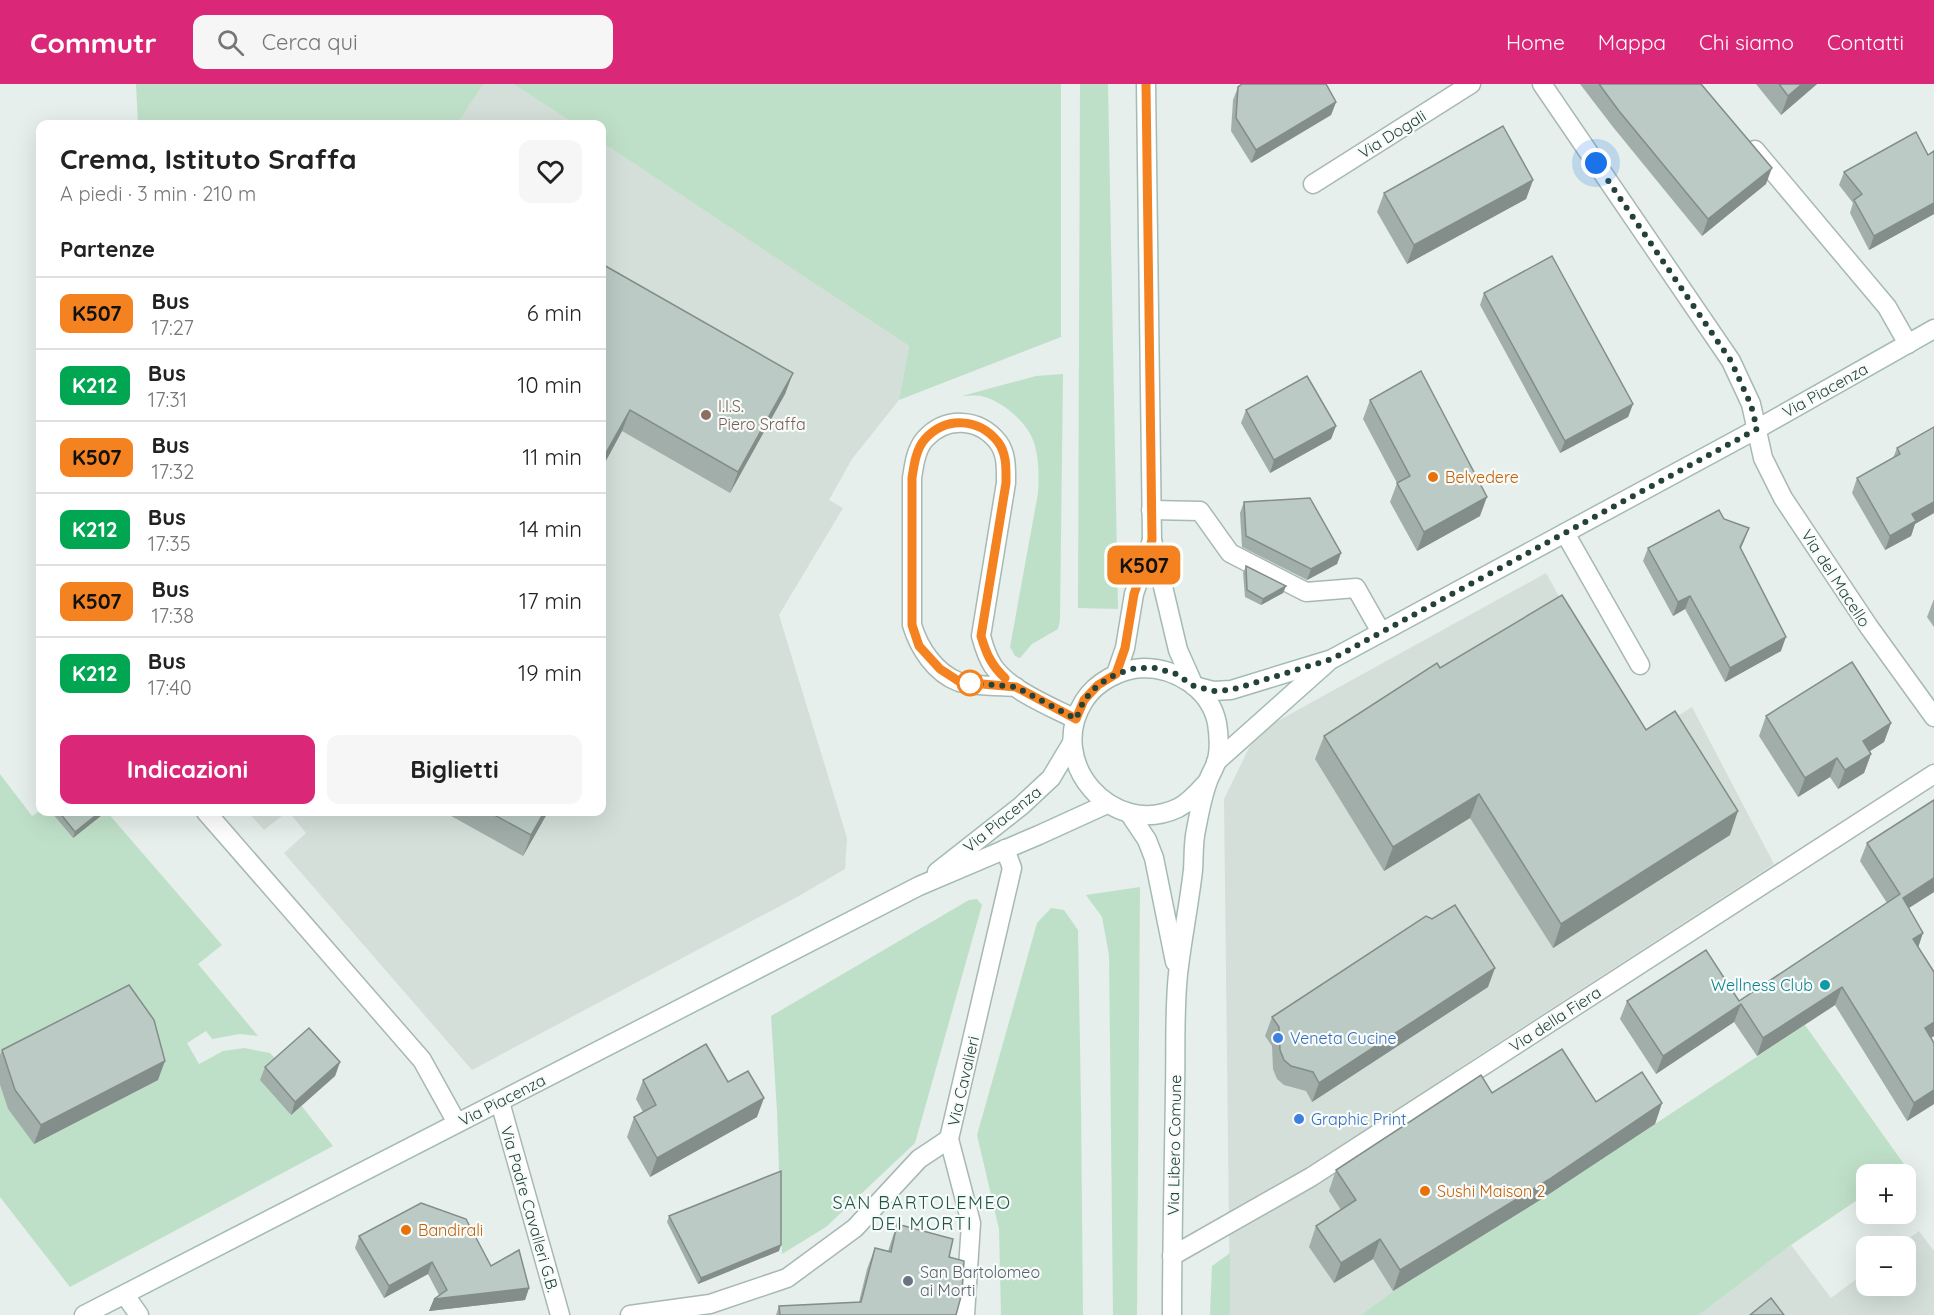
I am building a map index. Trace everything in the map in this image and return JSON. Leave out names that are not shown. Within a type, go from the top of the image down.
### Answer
[{"type":"street","name":"Via Libero Comune","points":[[1146,84],[1152,540],[1178,650],[1194,686]]},
{"type":"street","name":"Via Dogali","points":[[1313,184],[1472,84]]},
{"type":"street","points":[[1542,84],[1731,361],[1751,405],[1757,429]]},
{"type":"street","points":[[1745,138],[1887,308],[1908,344]]},
{"type":"street","name":"Via Piacenza","points":[[1216,762],[1332,659],[1757,429],[1934,329]]},
{"type":"street","points":[[1016,687],[960,682],[940,669],[919,646],[912,625],[912,478],[916,457],[924,440],[943,425],[962,422],[983,429],[999,443],[1007,464],[1006,483],[981,636],[985,652],[994,668],[1016,687],[1076,719]]},
{"type":"street","name":"Via del Macello","points":[[1757,429],[1763,458],[1783,498],[1869,627],[1934,717]]},
{"type":"street","points":[[1151,510],[1200,511],[1230,553],[1306,592],[1356,588],[1380,632]]},
{"type":"street","points":[[1565,532],[1640,665]]},
{"type":"street","name":"Via Libero Comune","points":[[1116,674],[1125,648],[1134,594],[1152,540]]},
{"type":"street","name":"Via Piacenza","points":[[1194,686],[1213,691],[1231,690],[1332,659]]},
{"type":"street","name":"Via Libero Comune","points":[[1172,1315],[1178,976],[1193,870],[1195,832],[1208,781],[1216,762],[1219,742],[1216,721],[1208,702],[1194,686],[1176,674],[1156,668],[1136,668],[1116,674],[1098,685],[1084,700],[1076,719],[1072,742],[1077,767],[1089,787],[1107,804],[1129,813],[1154,814],[1177,808],[1194,797],[1208,781]]},
{"type":"street","name":"Via Piacenza","points":[[919,886],[1035,794],[1051,778],[1072,742]]},
{"type":"street","name":"Via della Fiera","points":[[1172,1256],[1311,1177],[1934,774]]},
{"type":"street","name":"Via Piacenza","points":[[84,1315],[919,886],[1107,804]]},
{"type":"street","name":"Via Libero Comune","points":[[1129,813],[1147,840],[1154,858],[1178,976]]},
{"type":"street","points":[[209,816],[422,1060],[457,1123]]},
{"type":"street","name":"Via Cavalieri","points":[[965,1315],[971,1223],[949,1138],[1012,868],[1005,849]]},
{"type":"street","name":"Via Padre Cavalleri G.B.","points":[[500,1102],[560,1315]]},
{"type":"street","points":[[630,1315],[710,1304],[787,1278],[855,1228],[919,1159],[949,1138]]},
{"type":"street","points":[[125,1295],[139,1315]]},
{"type":"shaded area","points":[[482,84],[515,84],[572,120],[460,120]]},
{"type":"shaded area","points":[[606,143],[909,346],[899,400],[852,459],[829,500],[843,508],[779,615],[847,838],[845,869],[797,897],[472,1070],[284,853],[306,833],[292,816],[606,816]]},
{"type":"shaded area","points":[[1546,573],[1639,740],[1692,707],[1774,864],[1458,1069],[1540,1200],[1393,1291],[1361,1315],[1230,1315],[1224,799],[1250,746],[1274,723]]},
{"type":"shaded area","points":[[252,816],[282,816],[264,830]]},
{"type":"shaded area","points":[[1919,1231],[1934,1251],[1934,1315],[1699,1315],[1791,1245],[1831,1298],[1856,1279],[1856,1296],[1916,1296],[1916,1236],[1912,1236]]},
{"type":"green space","points":[[136,84],[483,84],[460,120],[138,120]]},
{"type":"green space","points":[[514,84],[1061,84],[1061,337],[899,400],[909,346],[606,145],[606,120],[569,120]]},
{"type":"green space","points":[[1080,84],[1108,84],[1118,609],[1078,608]]},
{"type":"green space","points":[[1063,374],[1060,620],[1058,629],[1032,644],[1020,658],[1015,656],[1010,647],[1038,493],[1036,452],[1028,430],[1006,408],[981,396],[962,396],[1036,376]]},
{"type":"green space","points":[[0,774],[32,816],[36,814],[36,816],[54,816],[73,838],[102,816],[110,816],[222,945],[198,964],[258,1036],[240,1034],[212,1039],[206,1031],[187,1043],[199,1064],[223,1051],[244,1048],[270,1053],[280,1063],[290,1115],[301,1105],[333,1146],[70,1287],[0,1197],[0,1085],[8,1109],[35,1144],[0,1067]]},
{"type":"green space","points":[[1140,887],[1137,1315],[1113,1315],[1109,955],[1102,917],[1086,895]]},
{"type":"green space","points":[[977,899],[982,905],[915,1143],[826,1227],[782,1254],[771,1016],[969,900]]},
{"type":"green space","points":[[1051,908],[1064,910],[1078,930],[1083,1315],[1001,1315],[999,1229],[977,1135],[1037,923]]},
{"type":"green space","points":[[1805,1025],[1904,1164],[1856,1164],[1856,1201],[1791,1245],[1699,1315],[1361,1315],[1393,1291],[1540,1200]]},
{"type":"green space","points":[[1230,1253],[1230,1315],[1210,1315],[1212,1266]]},
{"type":"building","points":[[1242,84],[1326,84],[1336,102],[1256,150],[1236,118],[1238,87]]},
{"type":"building","points":[[1599,84],[1701,84],[1772,168],[1708,219]]},
{"type":"building","points":[[1779,84],[1802,84],[1788,96]]},
{"type":"building","points":[[1503,126],[1533,180],[1414,245],[1384,193]]},
{"type":"building","points":[[1916,132],[1928,155],[1934,151],[1934,203],[1874,236],[1854,200],[1862,194],[1844,172]]},
{"type":"building","points":[[1552,256],[1633,404],[1565,441],[1484,293]]},
{"type":"building","points":[[606,266],[793,373],[738,472],[630,410],[606,453]]},
{"type":"building","points":[[1421,371],[1487,497],[1424,532],[1397,483],[1410,476],[1370,400]]},
{"type":"building","points":[[1307,376],[1336,426],[1274,460],[1246,410]]},
{"type":"building","points":[[1934,427],[1934,502],[1912,514],[1916,521],[1890,536],[1857,478],[1900,454],[1897,448]]},
{"type":"building","points":[[1310,498],[1341,553],[1311,569],[1246,536],[1244,502]]},
{"type":"building","points":[[1719,510],[1724,519],[1749,528],[1740,547],[1786,637],[1730,668],[1690,596],[1678,602],[1648,548]]},
{"type":"building","points":[[1246,566],[1286,586],[1263,599],[1247,590]]},
{"type":"building","points":[[1562,595],[1646,730],[1675,711],[1738,811],[1561,924],[1479,794],[1393,847],[1324,736],[1437,663],[1440,668]]},
{"type":"building","points":[[1852,662],[1891,723],[1863,741],[1871,754],[1845,770],[1837,758],[1805,778],[1766,716]]},
{"type":"building","points":[[1934,800],[1934,878],[1903,898],[1923,933],[1913,939],[1934,972],[1934,1022],[1925,1028],[1934,1043],[1934,1090],[1914,1103],[1842,987],[1763,1038],[1741,1004],[1663,1056],[1627,1001],[1706,950],[1739,1001],[1900,894],[1867,843]]},
{"type":"building","points":[[62,816],[95,816],[75,832]]},
{"type":"building","points":[[496,816],[542,816],[531,835]]},
{"type":"building","points":[[1455,905],[1495,968],[1319,1083],[1313,1072],[1291,1066],[1284,1060],[1280,1050],[1279,1027],[1272,1017],[1426,916],[1432,919]]},
{"type":"building","points":[[129,985],[154,1020],[165,1061],[41,1125],[15,1090],[2,1050]]},
{"type":"building","points":[[309,1028],[340,1062],[295,1102],[265,1067]]},
{"type":"building","points":[[706,1044],[728,1082],[748,1071],[764,1098],[657,1158],[634,1117],[656,1105],[643,1080]]},
{"type":"building","points":[[1562,1049],[1596,1102],[1642,1072],[1662,1103],[1548,1180],[1400,1270],[1380,1239],[1341,1263],[1316,1226],[1356,1200],[1336,1170],[1481,1075],[1492,1093]]},
{"type":"building","points":[[781,1171],[781,1245],[701,1278],[669,1216]]},
{"type":"building","points":[[421,1203],[466,1219],[491,1266],[519,1250],[529,1288],[434,1299],[447,1290],[432,1262],[389,1286],[359,1236]]},
{"type":"building","name":"San Bartolomeo ai Morti","points":[[897,1224],[953,1239],[949,1257],[964,1261],[962,1293],[956,1315],[780,1315],[779,1306],[861,1302],[875,1248],[891,1252]]},
{"type":"building","points":[[1771,1298],[1784,1315],[1750,1315]]},
{"type":"bus line","name":"K507","points":[[1005,678],[994,668],[985,652],[981,636],[1006,483],[1007,464],[999,443],[983,429],[962,422],[943,425],[924,440],[916,457],[912,478],[912,625],[919,646],[940,669],[960,682],[1016,687],[1076,719],[1084,700],[1098,685],[1116,674],[1125,648],[1134,594],[1152,540],[1146,84]]},
{"type":"place","name":"I.I.S. Piero Sraffa","points":[[706,415]]},
{"type":"place","name":"Belvedere","points":[[1433,477]]},
{"type":"place","name":"Wellness Club","points":[[1825,985]]},
{"type":"place","name":"Veneta Cucine","points":[[1278,1038]]},
{"type":"place","name":"Graphic Print","points":[[1299,1119]]},
{"type":"place","name":"Sushi Maison 2","points":[[1425,1191]]},
{"type":"place","name":"Bandirali","points":[[406,1230]]},
{"type":"place","name":"San Bartolomeo ai Morti","points":[[908,1281]]},
{"type":"district","name":"SAN BARTOLEMEO DEI MORTI","points":[[922,1213]]},
{"type":"route","points":[[970,683],[1016,687],[1076,719],[1084,700],[1098,685],[1116,674],[1136,668],[1156,668],[1176,674],[1194,686],[1213,691],[1231,690],[1332,659],[1757,429],[1751,405],[1731,361],[1596,163]]}]
